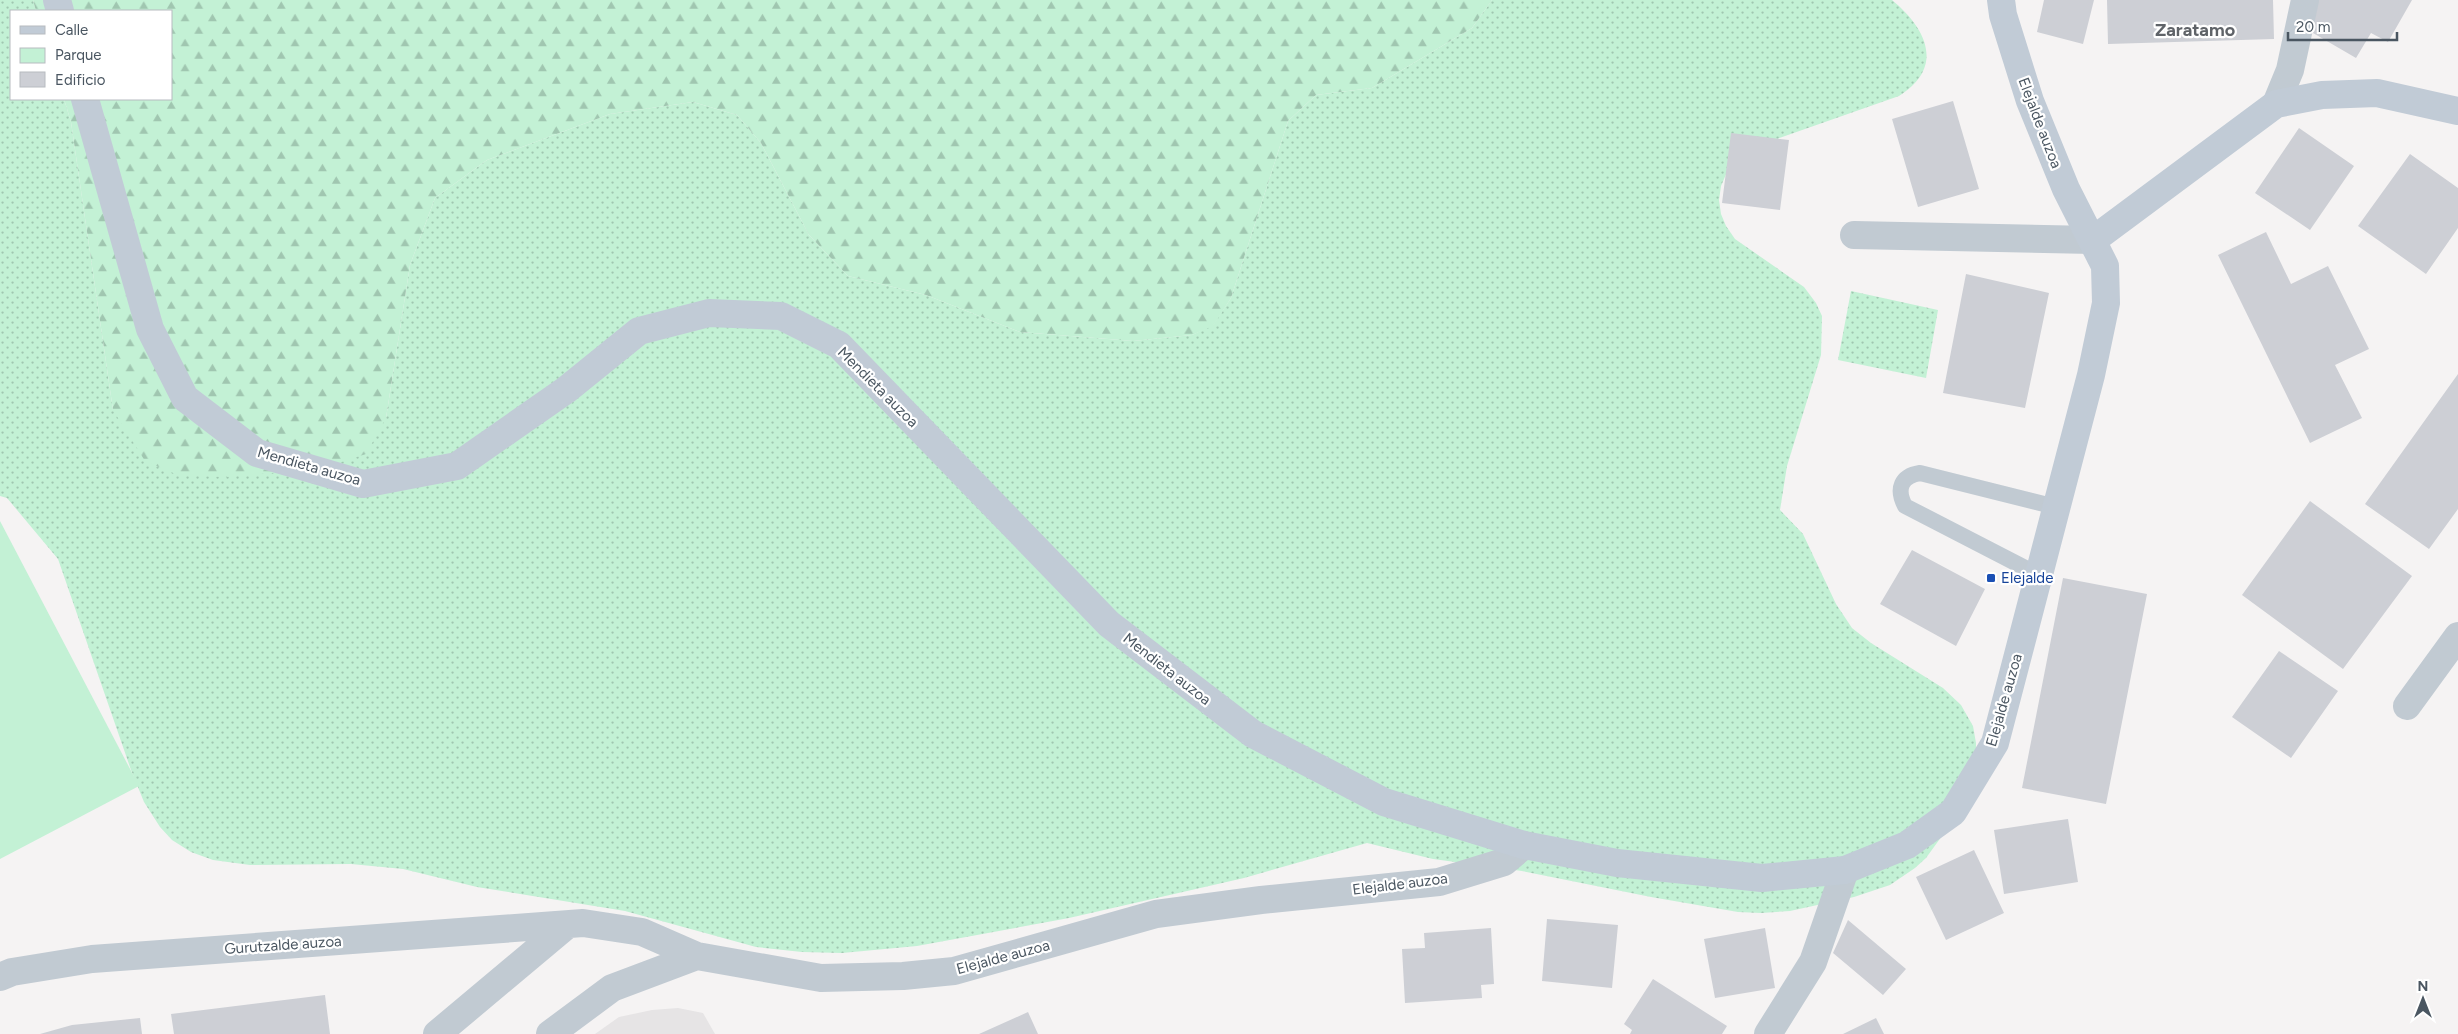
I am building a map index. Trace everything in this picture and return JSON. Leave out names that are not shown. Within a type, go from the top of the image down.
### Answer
[{"type":"street","name":"Elejalde auzoa","points":[[697,956],[821,978],[903,976],[954,971],[1156,914],[1261,900],[1439,882],[1504,862],[1524,845],[1617,863],[1762,878],[1845,870],[1907,845],[1953,812],[1995,743],[2090,375],[2106,302],[2105,266],[2066,190],[2030,101],[2003,15],[2002,0]]},
{"type":"street","points":[[2276,104],[2290,70],[2305,0]]},
{"type":"street","points":[[1854,235],[2093,240],[2276,104],[2322,95],[2377,93],[2458,111]]},
{"type":"street","name":"Mendieta auzoa","points":[[85,100],[150,329],[185,398],[256,453],[363,484],[457,466],[566,390],[639,331],[709,313],[781,316],[839,346],[1109,624],[1253,734],[1384,802],[1524,845]]},
{"type":"street","points":[[2407,706],[2458,636]]},
{"type":"street","points":[[1768,1034],[1813,962],[1845,870]]},
{"type":"street","name":"Gurutzalde auzoa","points":[[0,977],[12,972],[92,959],[583,924],[642,932],[697,956]]},
{"type":"street","points":[[437,1034],[567,925]]},
{"type":"street","points":[[550,1034],[612,988],[697,956]]},
{"type":"lane","points":[[2039,575],[1905,506],[1900,496],[1900,485],[1905,478],[1920,473],[2056,507]]},
{"type":"shaded area","points":[[678,1008],[703,1013],[715,1034],[595,1034],[619,1017],[652,1010]]},
{"type":"green space","points":[[0,0],[33,0],[36,10],[10,10],[10,100],[64,100],[71,122],[113,410],[386,418],[410,265],[435,198],[487,160],[610,114],[693,102],[737,115],[761,143],[809,235],[848,276],[926,295],[1020,332],[1133,341],[1192,335],[1213,325],[1231,298],[1288,121],[1316,95],[1372,88],[1472,28],[1492,0],[1892,0],[1914,23],[1922,35],[1926,48],[1926,61],[1922,73],[1913,85],[1899,96],[1757,146],[1730,165],[1721,186],[1719,200],[1721,214],[1726,226],[1735,239],[1804,287],[1816,303],[1822,316],[1821,355],[1787,466],[1780,510],[1803,534],[1836,604],[1852,628],[1871,643],[1943,688],[1961,705],[1973,726],[1976,759],[1955,818],[1926,858],[1915,868],[1890,885],[1854,897],[1790,911],[1738,912],[1522,871],[1433,859],[1367,843],[1244,878],[1069,918],[917,946],[842,953],[802,952],[756,947],[625,911],[477,887],[403,869],[351,864],[250,865],[213,860],[191,852],[172,840],[160,827],[144,802],[131,770],[58,559],[7,498],[0,496]]},
{"type":"green space","points":[[33,0],[1492,0],[1472,28],[1372,88],[1316,95],[1288,121],[1231,298],[1213,326],[1192,335],[1133,341],[1020,332],[926,295],[848,276],[809,235],[761,143],[737,115],[693,102],[610,114],[487,160],[435,198],[410,265],[386,418],[366,454],[319,469],[225,477],[178,475],[145,461],[113,410],[71,122],[64,100],[172,100],[172,10],[36,10]]},
{"type":"green space","points":[[1851,291],[1938,310],[1926,378],[1838,360]]},
{"type":"green space","points":[[0,521],[139,786],[0,859]]},
{"type":"building","points":[[2044,0],[2094,0],[2083,44],[2037,32]]},
{"type":"building","points":[[2107,0],[2273,0],[2274,39],[2108,44]]},
{"type":"building","points":[[2316,0],[2412,0],[2388,42],[2371,33],[2356,58],[2301,26]]},
{"type":"building","points":[[1953,101],[1979,189],[1918,207],[1892,119]]},
{"type":"building","points":[[2299,128],[2354,166],[2310,230],[2255,193]]},
{"type":"building","points":[[1731,133],[1789,140],[1780,210],[1722,203]]},
{"type":"building","points":[[2410,154],[2458,188],[2458,228],[2426,274],[2358,226]]},
{"type":"building","points":[[2266,232],[2291,284],[2328,266],[2369,349],[2335,365],[2362,418],[2310,443],[2218,255]]},
{"type":"building","points":[[1966,274],[2049,293],[2025,408],[1943,393]]},
{"type":"building","points":[[2458,374],[2458,509],[2429,549],[2365,504]]},
{"type":"building","points":[[2310,501],[2412,576],[2343,669],[2242,595]]},
{"type":"building","points":[[1912,550],[1985,589],[1956,646],[1880,604]]},
{"type":"building","points":[[2063,578],[2147,594],[2106,804],[2022,788]]},
{"type":"building","points":[[2279,651],[2338,691],[2291,758],[2232,717]]},
{"type":"building","points":[[2068,819],[2078,882],[2004,894],[1994,830]]},
{"type":"building","points":[[1974,850],[2004,913],[1946,940],[1916,877]]},
{"type":"building","points":[[1547,919],[1618,925],[1612,988],[1542,981]]},
{"type":"building","points":[[1848,920],[1906,969],[1883,995],[1833,953]]},
{"type":"building","points":[[1491,928],[1494,984],[1481,985],[1482,998],[1405,1003],[1402,949],[1425,948],[1424,933]]},
{"type":"building","points":[[1765,928],[1775,988],[1715,998],[1704,939]]},
{"type":"building","points":[[1653,979],[1727,1026],[1722,1034],[1630,1034],[1632,1030],[1624,1024]]},
{"type":"building","points":[[325,995],[330,1034],[174,1034],[171,1014]]},
{"type":"building","points":[[1028,1012],[1038,1034],[979,1034]]},
{"type":"building","points":[[140,1018],[142,1034],[40,1034],[72,1025]]},
{"type":"building","points":[[1876,1018],[1884,1034],[1843,1034]]},
{"type":"place","name":"Elejalde","points":[[1991,578]]},
{"type":"district","name":"Zaratamo","points":[[2195,30]]}]
